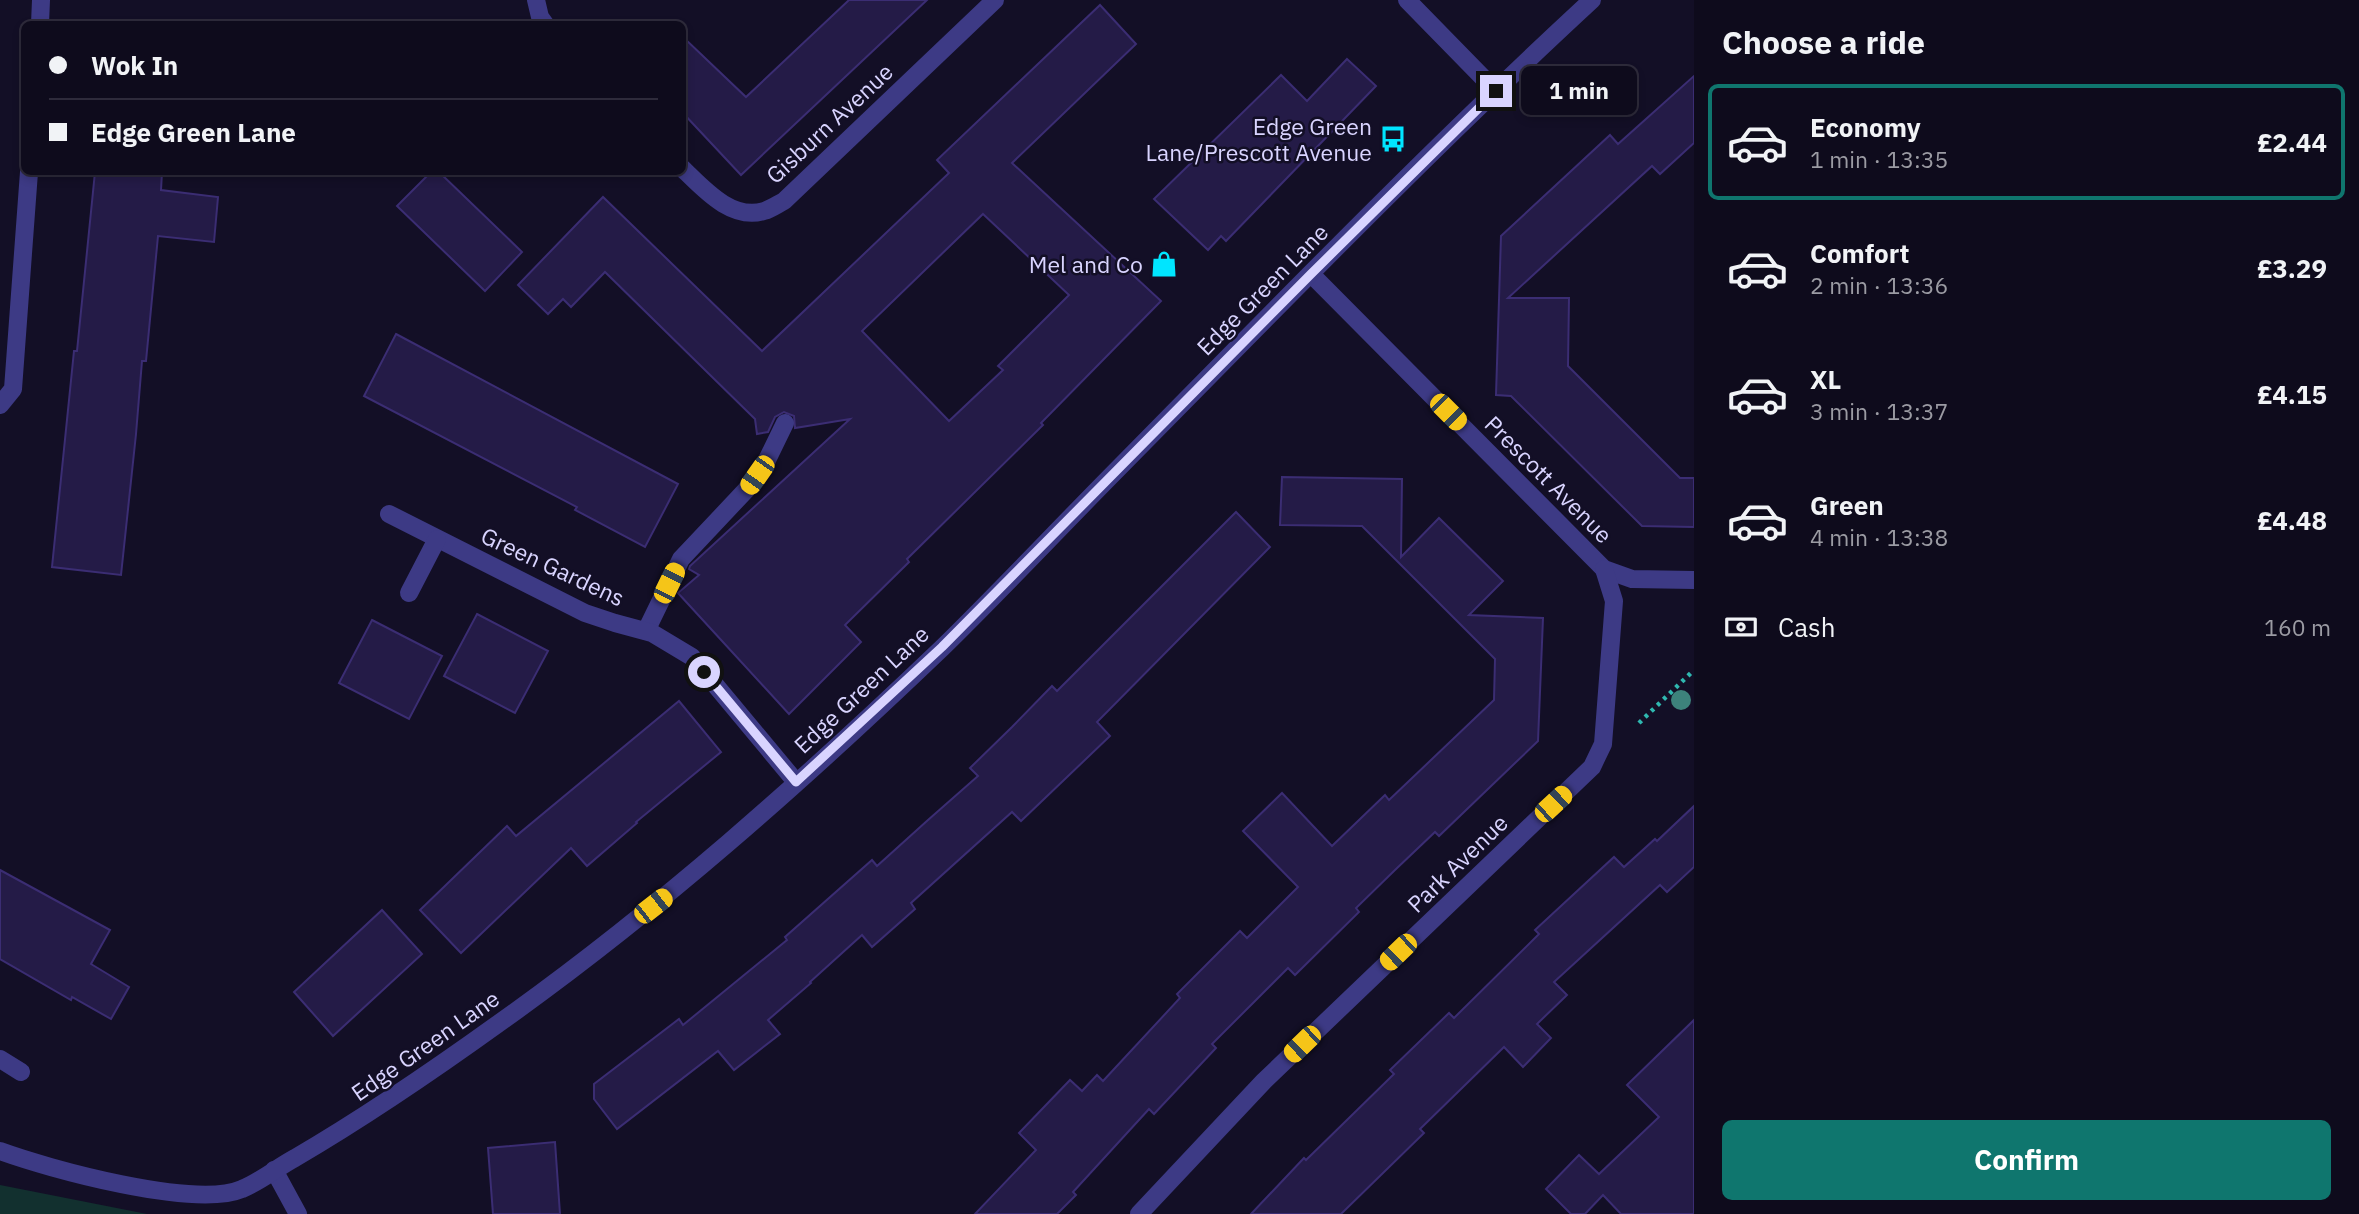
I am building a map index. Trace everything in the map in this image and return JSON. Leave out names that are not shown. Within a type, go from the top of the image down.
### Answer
[{"type":"street","points":[[40,21],[41,0]]},
{"type":"street","points":[[536,0],[542,21]]},
{"type":"street","name":"Gisburn Avenue","points":[[686,172],[710,195],[728,206],[748,213],[764,211],[784,201],[995,0]]},
{"type":"street","points":[[1407,0],[1496,91]]},
{"type":"street","name":"Edge Green Lane","points":[[0,1151],[85,1177],[198,1194],[240,1190],[384,1104],[545,990],[675,889],[942,647],[1311,274],[1592,0]]},
{"type":"street","points":[[0,405],[13,389],[29,175]]},
{"type":"street","name":"Prescott Avenue","points":[[1311,274],[1604,569],[1632,579],[1694,580]]},
{"type":"street","points":[[646,631],[681,559],[746,490],[767,460],[786,423]]},
{"type":"street","name":"Green Gardens","points":[[389,514],[585,613],[646,631],[673,644],[692,657],[796,782]]},
{"type":"street","points":[[409,593],[437,539]]},
{"type":"street","name":"Prescott Avenue","points":[[1592,767],[1603,744],[1614,601],[1604,569]]},
{"type":"street","name":"Park Avenue","points":[[1139,1214],[1264,1081],[1592,767]]},
{"type":"street","points":[[0,1059],[21,1072]]},
{"type":"street","points":[[274,1170],[299,1214]]},
{"type":"path","points":[[1592,767],[1694,670]]},
{"type":"green space","points":[[0,1185],[147,1214],[0,1214]]},
{"type":"building","points":[[849,0],[927,0],[741,175],[686,116],[686,40],[746,97]]},
{"type":"building","points":[[1100,5],[1136,44],[1012,163],[1161,301],[1041,423],[1043,425],[907,559],[909,562],[845,625],[861,642],[789,714],[678,593],[699,575],[689,569],[690,566],[850,419],[795,428],[794,416],[784,412],[775,417],[768,432],[757,434],[755,419],[605,272],[571,307],[563,299],[548,314],[518,285],[603,197],[762,351],[949,173],[937,160]],"holes":[[[983,214],[1069,295],[998,366],[1003,370],[949,421],[862,331]]]},
{"type":"building","points":[[1347,59],[1376,86],[1226,241],[1221,236],[1208,250],[1154,199],[1281,75],[1307,101]]},
{"type":"building","points":[[1694,76],[1694,143],[1660,174],[1652,166],[1508,298],[1569,298],[1568,366],[1680,478],[1694,478],[1694,527],[1642,526],[1511,396],[1496,395],[1501,236],[1610,135],[1618,144]]},
{"type":"building","points":[[95,175],[162,175],[161,190],[218,197],[214,242],[158,236],[146,361],[142,361],[121,575],[52,567],[74,351],[77,351]]},
{"type":"building","points":[[428,175],[442,175],[522,252],[485,291],[397,206]]},
{"type":"building","points":[[396,334],[678,484],[645,547],[575,510],[577,507],[364,396]]},
{"type":"building","points":[[1282,477],[1402,479],[1401,557],[1439,518],[1503,581],[1469,615],[1543,618],[1538,741],[1439,836],[1435,832],[1395,870],[1356,908],[1359,912],[1295,975],[1288,968],[1212,1044],[1216,1048],[1154,1114],[1149,1109],[1073,1192],[1076,1195],[1057,1214],[975,1214],[1036,1150],[1019,1133],[1070,1080],[1082,1091],[1097,1075],[1103,1081],[1180,998],[1177,994],[1240,931],[1247,938],[1298,887],[1243,831],[1282,793],[1332,846],[1385,795],[1389,800],[1494,700],[1495,659],[1362,526],[1280,525]]},
{"type":"building","points":[[1236,512],[1270,547],[1097,722],[1110,736],[1021,821],[1012,812],[911,903],[915,909],[872,947],[862,935],[768,1020],[780,1034],[734,1070],[718,1051],[617,1129],[594,1099],[594,1084],[679,1019],[683,1025],[787,940],[785,937],[872,860],[877,866],[978,776],[970,768],[1052,686],[1057,691]]},
{"type":"building","points":[[477,614],[548,651],[515,713],[444,676]]},
{"type":"building","points":[[372,620],[442,656],[409,719],[339,683]]},
{"type":"building","points":[[679,701],[721,752],[587,866],[571,848],[461,953],[420,910],[507,826],[516,836]]},
{"type":"building","points":[[1694,806],[1694,867],[1667,892],[1660,885],[1554,982],[1567,995],[1537,1024],[1551,1038],[1523,1067],[1504,1047],[1420,1129],[1424,1133],[1341,1214],[1251,1214],[1304,1158],[1306,1160],[1394,1074],[1390,1070],[1449,1013],[1454,1018],[1539,934],[1535,930],[1614,857],[1624,867]]},
{"type":"building","points":[[0,870],[110,930],[91,964],[129,987],[111,1019],[72,997],[71,1000],[0,959]]},
{"type":"building","points":[[382,910],[422,954],[333,1036],[294,992]]},
{"type":"building","points":[[1694,1020],[1694,1214],[1621,1214],[1603,1195],[1585,1214],[1571,1214],[1546,1189],[1579,1155],[1599,1174],[1659,1117],[1627,1085]]},
{"type":"building","points":[[555,1142],[560,1214],[493,1214],[488,1148]]},
{"type":"place","name":"Edge Green Lane/Prescott Avenue","points":[[1393,139]]},
{"type":"place","name":"Mel and Co","points":[[1164,264]]},
{"type":"route","points":[[704,672],[796,782],[942,647],[1496,91]]}]
